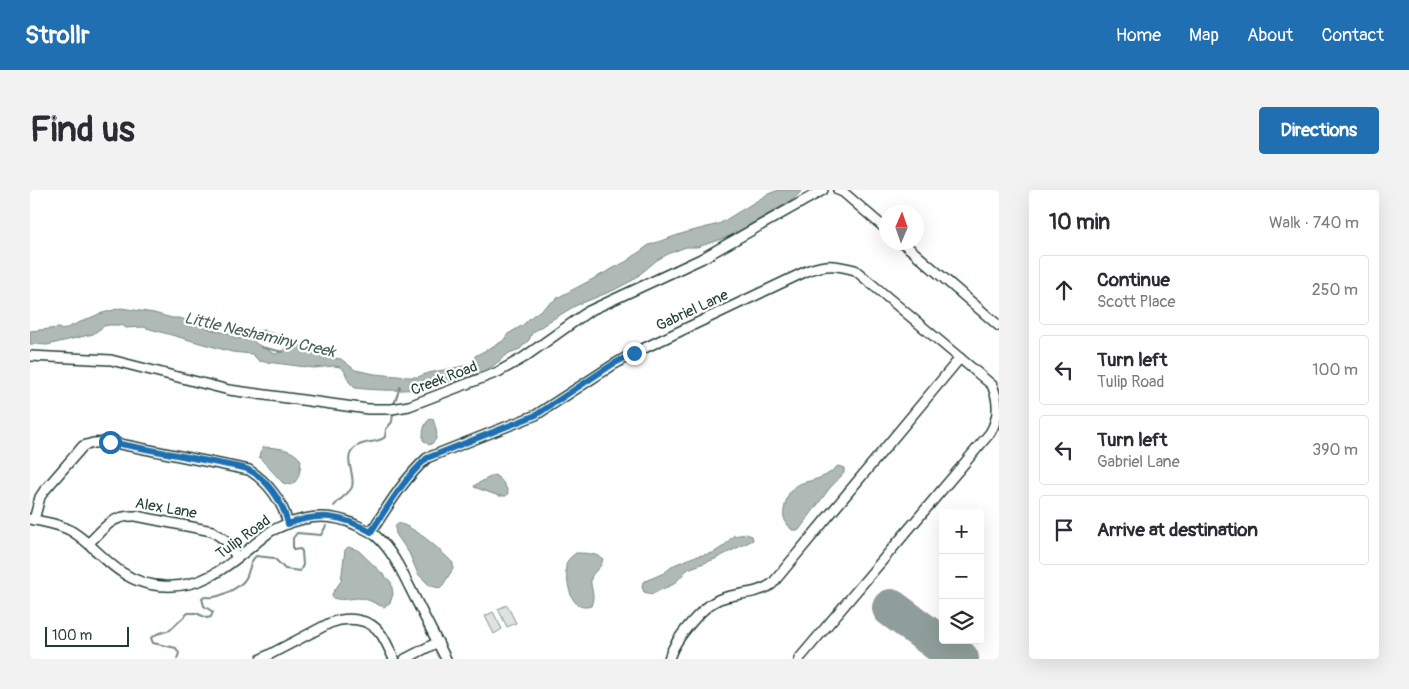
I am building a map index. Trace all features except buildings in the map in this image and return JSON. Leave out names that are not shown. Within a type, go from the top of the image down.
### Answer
[{"type":"street","name":"Creek Road","points":[[30,356],[111,360],[229,390],[358,408],[382,409],[409,406],[498,372],[523,358],[589,311],[701,259],[824,190]]},
{"type":"street","points":[[838,190],[843,192],[879,223]]},
{"type":"street","points":[[911,250],[999,326]]},
{"type":"street","name":"Gabriel Lane","points":[[371,532],[405,481],[416,467],[427,458],[536,415],[613,364],[809,270],[824,265],[834,265],[855,270],[992,385],[998,393],[998,414],[995,425],[990,433],[799,659]]},
{"type":"street","points":[[666,659],[679,639],[706,607],[713,602],[721,598],[760,590],[772,584],[960,358]]},
{"type":"street","points":[[32,519],[40,497],[78,450],[93,442],[110,442],[250,470],[264,482],[281,504],[288,524]]},
{"type":"street","name":"Alex Lane","points":[[89,543],[115,519],[125,516],[136,516],[212,531],[225,540],[238,557]]},
{"type":"street","name":"Tulip Road","points":[[32,519],[72,531],[89,543],[123,574],[143,582],[161,586],[188,585],[202,580],[217,572],[271,531],[305,518],[330,516],[350,522],[371,532],[393,556],[446,659]]},
{"type":"street","points":[[261,659],[330,623],[349,619],[361,620],[377,629],[394,659]]},
{"type":"street","points":[[405,659],[438,642]]},
{"type":"shaded area","points":[[507,605],[516,623],[507,627],[498,609]]},
{"type":"shaded area","points":[[493,612],[502,629],[494,634],[485,616]]},
{"type":"water","points":[[779,190],[803,190],[791,201],[731,236],[697,247],[686,247],[657,260],[633,280],[575,306],[532,333],[529,340],[520,349],[509,353],[493,366],[477,375],[459,382],[438,381],[423,388],[411,389],[355,388],[349,382],[344,370],[340,367],[314,368],[259,361],[252,354],[232,352],[143,327],[126,328],[122,325],[104,326],[93,334],[47,345],[30,344],[30,331],[59,328],[62,330],[99,314],[121,308],[180,318],[216,331],[228,333],[236,339],[242,338],[249,332],[264,330],[278,335],[280,338],[284,337],[311,351],[328,351],[333,358],[341,359],[355,370],[375,374],[418,377],[428,373],[469,365],[474,362],[475,356],[503,341],[508,334],[523,325],[559,297],[627,261],[649,245],[719,224],[768,194]],"holes":[[[261,337],[286,346],[285,350],[275,354],[255,343],[255,339]]]},
{"type":"water","points":[[430,419],[433,419],[437,434],[433,443],[429,445],[423,440],[423,434],[425,426]]},
{"type":"water","points":[[263,447],[289,451],[301,460],[299,474],[294,483],[291,485],[283,483],[259,457]]},
{"type":"water","points":[[838,466],[844,468],[844,473],[829,489],[799,530],[792,530],[785,521],[784,516],[785,505],[790,491],[798,485],[826,475]]},
{"type":"water","points":[[494,475],[505,485],[508,493],[506,496],[499,496],[474,487]]},
{"type":"water","points":[[398,523],[420,534],[453,563],[453,569],[441,588],[430,586],[418,574],[409,553],[396,534],[395,527]]},
{"type":"water","points":[[746,534],[752,536],[753,540],[715,559],[688,569],[674,584],[652,594],[644,592],[643,582],[693,557],[713,553],[724,546],[733,536]]},
{"type":"water","points":[[348,547],[358,550],[391,582],[393,594],[390,603],[384,607],[361,598],[333,598],[332,594],[341,581],[345,550]]},
{"type":"water","points":[[576,553],[593,554],[603,559],[591,579],[593,598],[591,606],[580,606],[576,603],[569,589],[566,564]]},
{"type":"waterway","name":"Little Neshaminy Creek","points":[[261,347],[283,352]]},
{"type":"waterway","points":[[394,404],[400,387]]},
{"type":"waterway","points":[[334,506],[352,487],[353,481],[349,461],[352,451],[363,443],[378,441],[385,437],[386,429],[392,422],[393,413]]},
{"type":"waterway","points":[[177,659],[179,653],[176,648],[153,643],[151,638],[170,630],[188,613],[196,613],[207,618],[211,617],[213,612],[204,606],[202,598],[223,594],[244,581],[256,556],[274,558],[285,569],[300,571],[303,565],[302,551],[300,549],[293,549],[293,538],[297,533],[321,535],[326,526]]},
{"type":"runway","points":[[891,608],[960,659]]},
{"type":"route","points":[[110,442],[250,470],[259,476],[281,504],[288,524],[305,518],[330,516],[340,518],[371,532],[405,481],[416,467],[427,458],[536,415],[613,364],[634,353]]}]
